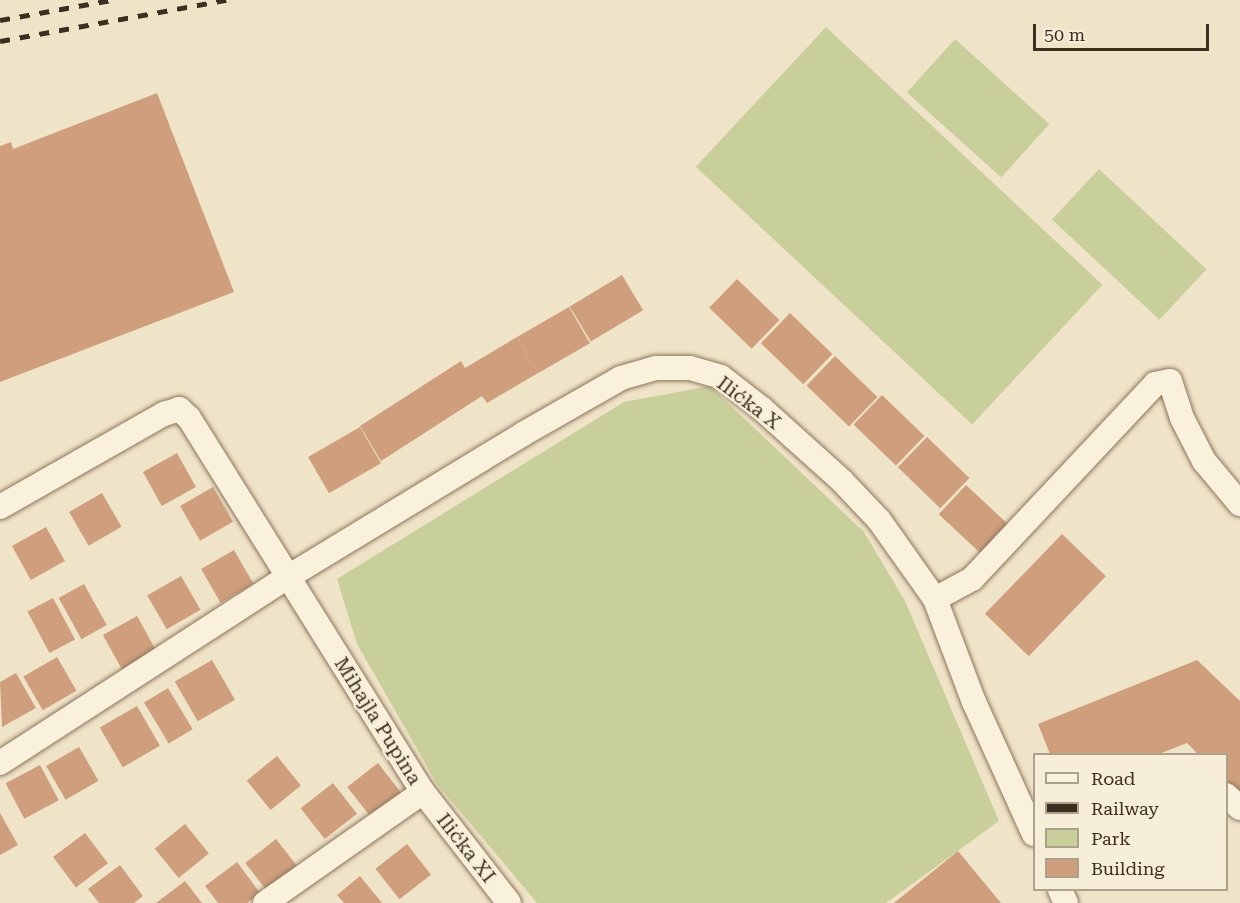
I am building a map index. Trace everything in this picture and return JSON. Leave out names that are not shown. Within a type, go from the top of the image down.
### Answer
[{"type":"street","name":"Ilićka X","points":[[288,577],[621,378],[657,368],[690,368],[721,377],[842,481],[879,520],[935,599],[974,702],[1032,821]]},
{"type":"street","points":[[935,599],[972,579],[1155,384],[1170,381],[1182,418],[1204,461],[1240,504]]},
{"type":"street","name":"Mihajla Pupina","points":[[0,507],[164,414],[178,410],[189,418],[423,792],[265,903]]},
{"type":"street","points":[[0,763],[288,577]]},
{"type":"street","name":"Ilićka XI","points":[[423,792],[509,903]]},
{"type":"street","points":[[1228,796],[1240,808]]},
{"type":"green space","points":[[826,27],[1102,285],[972,424],[696,167]]},
{"type":"green space","points":[[955,39],[1049,124],[1001,177],[907,93]]},
{"type":"green space","points":[[1099,169],[1207,269],[1159,320],[1052,219]]},
{"type":"green space","points":[[710,386],[864,532],[905,601],[999,821],[886,903],[537,903],[437,784],[357,644],[337,579],[624,402]]},
{"type":"building","points":[[157,93],[234,292],[0,382],[0,146],[11,142],[13,149]]},
{"type":"building","points":[[622,275],[643,310],[591,342],[570,306]]},
{"type":"building","points":[[737,279],[779,320],[752,349],[709,308]]},
{"type":"building","points":[[569,307],[590,343],[538,373],[517,337]]},
{"type":"building","points":[[790,313],[832,354],[803,384],[761,343]]},
{"type":"building","points":[[517,337],[538,373],[487,403],[482,396],[381,461],[360,426],[461,361],[465,368]]},
{"type":"building","points":[[835,356],[877,397],[849,426],[807,385]]},
{"type":"building","points":[[882,395],[924,436],[896,465],[854,424]]},
{"type":"building","points":[[360,427],[381,463],[329,493],[308,457]]},
{"type":"building","points":[[927,437],[969,478],[940,508],[898,467]]},
{"type":"building","points":[[177,453],[196,487],[162,506],[143,472]]},
{"type":"building","points":[[966,485],[1009,525],[982,554],[939,514]]},
{"type":"building","points":[[213,487],[233,522],[200,541],[180,506]]},
{"type":"building","points":[[102,493],[122,527],[89,546],[69,512]]},
{"type":"building","points":[[46,527],[65,561],[31,580],[12,546]]},
{"type":"building","points":[[1062,534],[1106,576],[1029,656],[985,614]]},
{"type":"building","points":[[234,550],[254,584],[221,603],[201,569]]},
{"type":"building","points":[[181,576],[200,610],[167,629],[147,596]]},
{"type":"building","points":[[84,584],[107,625],[81,639],[59,598]]},
{"type":"building","points":[[53,598],[75,639],[49,653],[27,612]]},
{"type":"building","points":[[137,616],[156,650],[122,669],[103,635]]},
{"type":"building","points":[[57,657],[76,691],[43,710],[23,676]]},
{"type":"building","points":[[212,660],[235,700],[198,721],[175,682]]},
{"type":"building","points":[[1197,660],[1240,701],[1240,795],[1228,784],[1228,753],[1197,753],[1187,743],[1162,753],[1050,753],[1038,724]]},
{"type":"building","points":[[16,673],[36,708],[2,727],[0,682]]},
{"type":"building","points":[[168,688],[193,729],[169,744],[144,702]]},
{"type":"building","points":[[137,706],[160,746],[123,767],[100,728]]},
{"type":"building","points":[[79,747],[98,781],[66,800],[46,766]]},
{"type":"building","points":[[277,756],[301,786],[271,810],[247,781]]},
{"type":"building","points":[[378,763],[402,794],[371,818],[347,787]]},
{"type":"building","points":[[40,765],[59,800],[24,819],[6,783]]},
{"type":"building","points":[[333,783],[357,814],[325,839],[301,808]]},
{"type":"building","points":[[0,813],[18,845],[0,855]]},
{"type":"building","points":[[185,824],[209,854],[179,878],[155,849]]},
{"type":"building","points":[[85,833],[108,863],[76,887],[53,857]]},
{"type":"building","points":[[276,839],[300,870],[269,894],[245,863]]},
{"type":"building","points":[[407,844],[431,875],[399,899],[375,869]]},
{"type":"building","points":[[958,851],[1001,903],[894,903]]},
{"type":"building","points":[[237,862],[260,893],[247,903],[218,903],[205,886]]},
{"type":"building","points":[[120,865],[143,896],[134,903],[99,903],[88,889]]},
{"type":"building","points":[[360,876],[382,903],[344,903],[337,895]]},
{"type":"building","points":[[185,881],[202,903],[156,903]]},
{"type":"railway","points":[[0,20],[111,0]]},
{"type":"railway","points":[[0,41],[226,0]]}]
